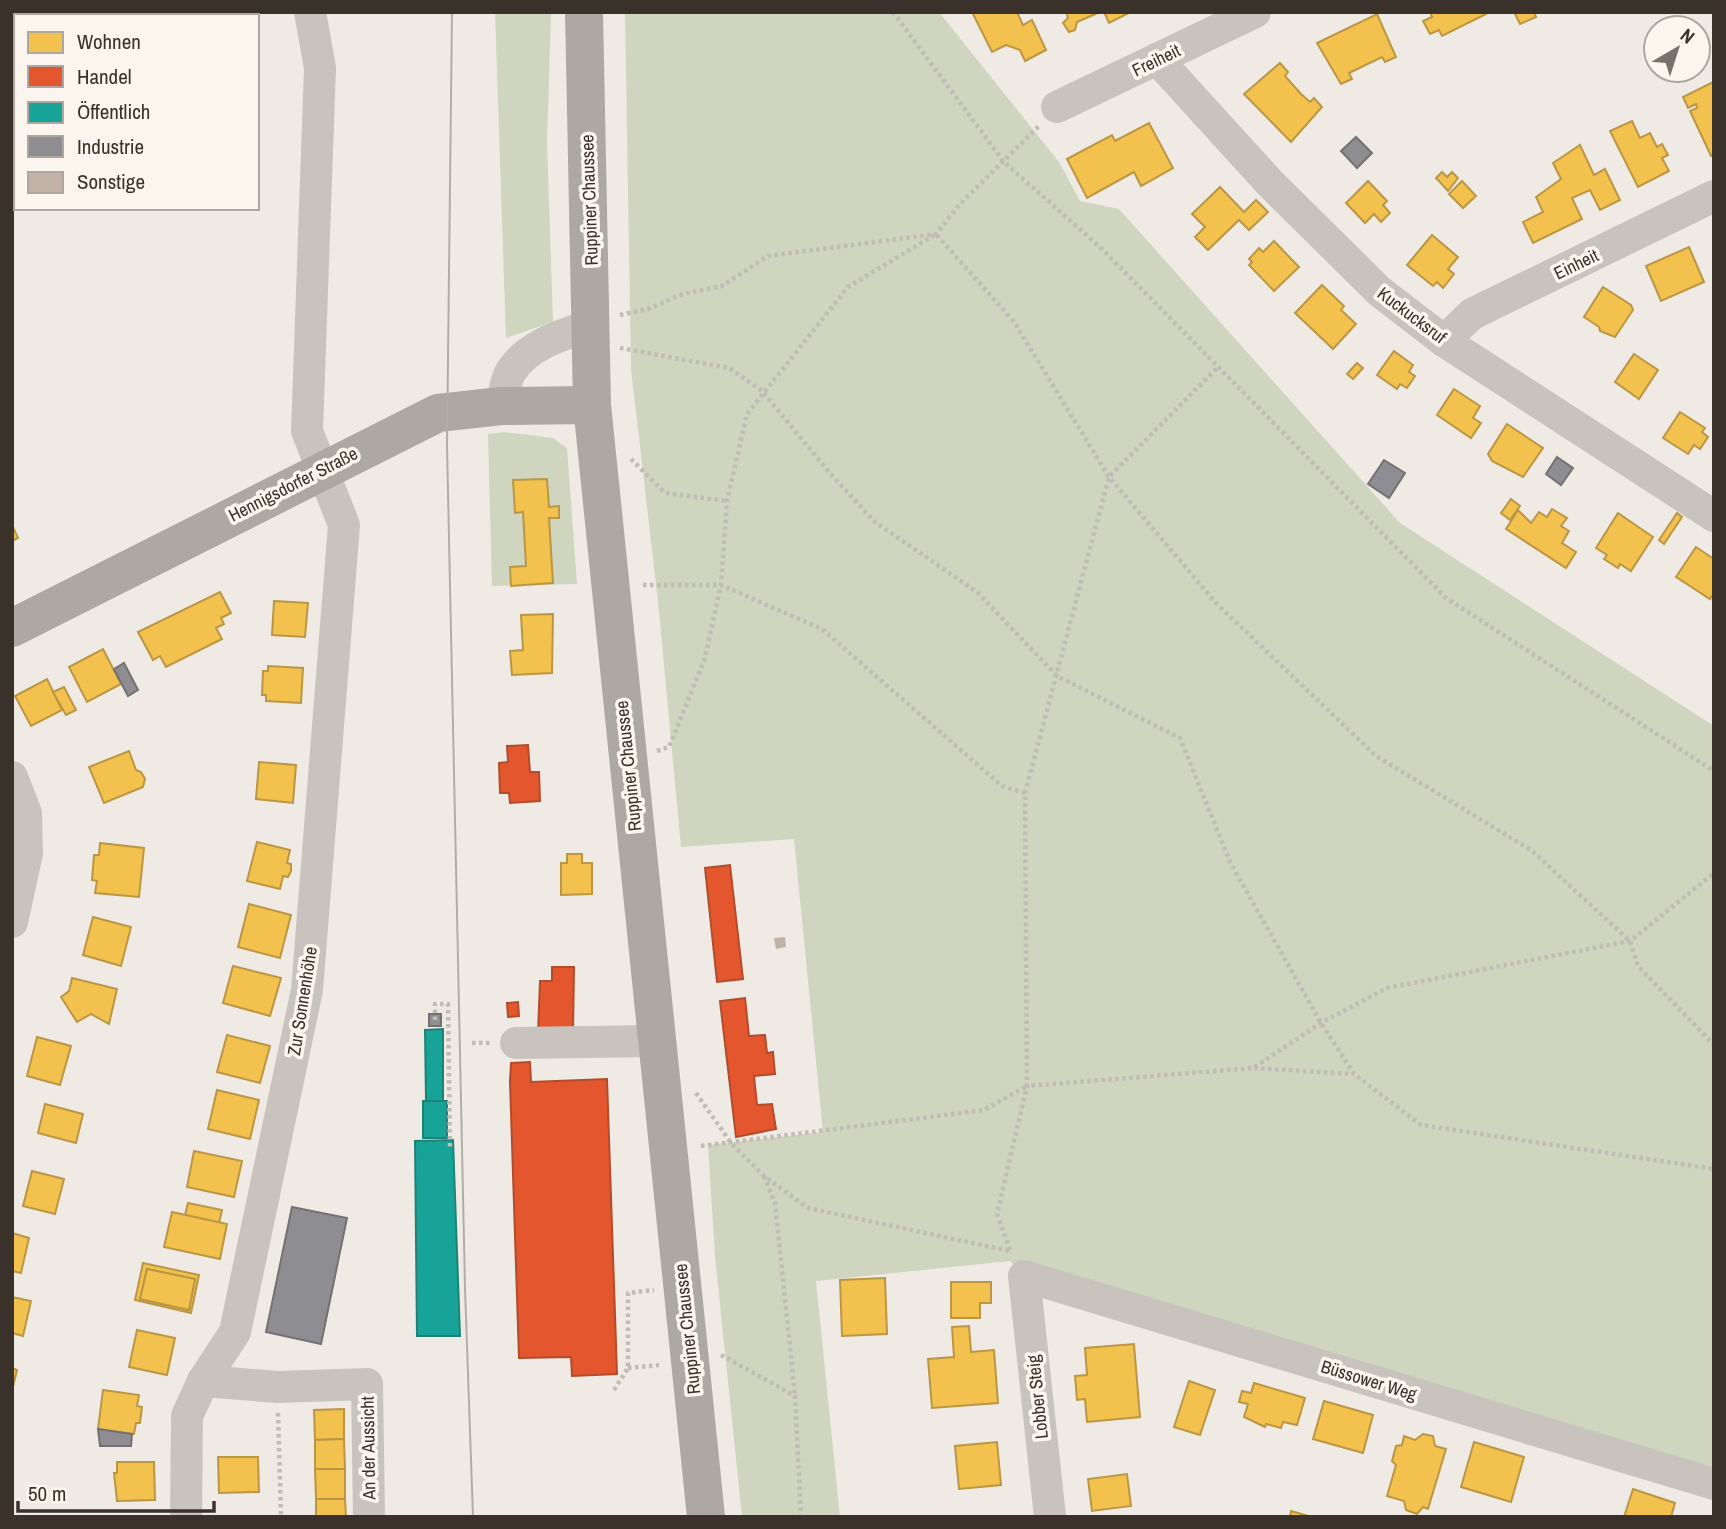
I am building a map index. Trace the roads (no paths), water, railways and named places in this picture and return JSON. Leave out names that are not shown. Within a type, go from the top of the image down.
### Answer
[{"type":"main road","name":"Ruppiner Chaussee","points":[[584,12],[609,329],[592,405],[706,1517]]},
{"type":"main road","name":"Hennigsdorfer Straße","points":[[12,628],[217,522],[438,413],[501,406],[592,405]]},
{"type":"street","name":"Zur Sonnenhöhe","points":[[186,1517],[187,1416],[203,1381],[235,1332],[307,990],[344,525],[307,431],[320,68],[310,12]]},
{"type":"street","name":"Freiheit","points":[[1057,107],[1255,12]]},
{"type":"street","name":"Kuckucksruf","points":[[1157,60],[1269,182],[1379,291],[1444,341],[1714,516]]},
{"type":"street","name":"Einheit","points":[[1444,341],[1472,314],[1714,196]]},
{"type":"street","points":[[501,406],[510,373],[526,357],[551,339],[609,329]]},
{"type":"street","points":[[12,777],[26,813],[27,853],[12,922]]},
{"type":"street","points":[[516,1043],[656,1041]]},
{"type":"street","name":"Büssower Weg","points":[[1017,1264],[1714,1484]]},
{"type":"street","name":"Lobber Steig","points":[[1017,1264],[1050,1517]]},
{"type":"street","name":"An der Aussicht","points":[[203,1381],[277,1387],[368,1384],[369,1517]]},
{"type":"tram line","points":[[452,12],[447,445],[465,1288],[473,1517]]}]
